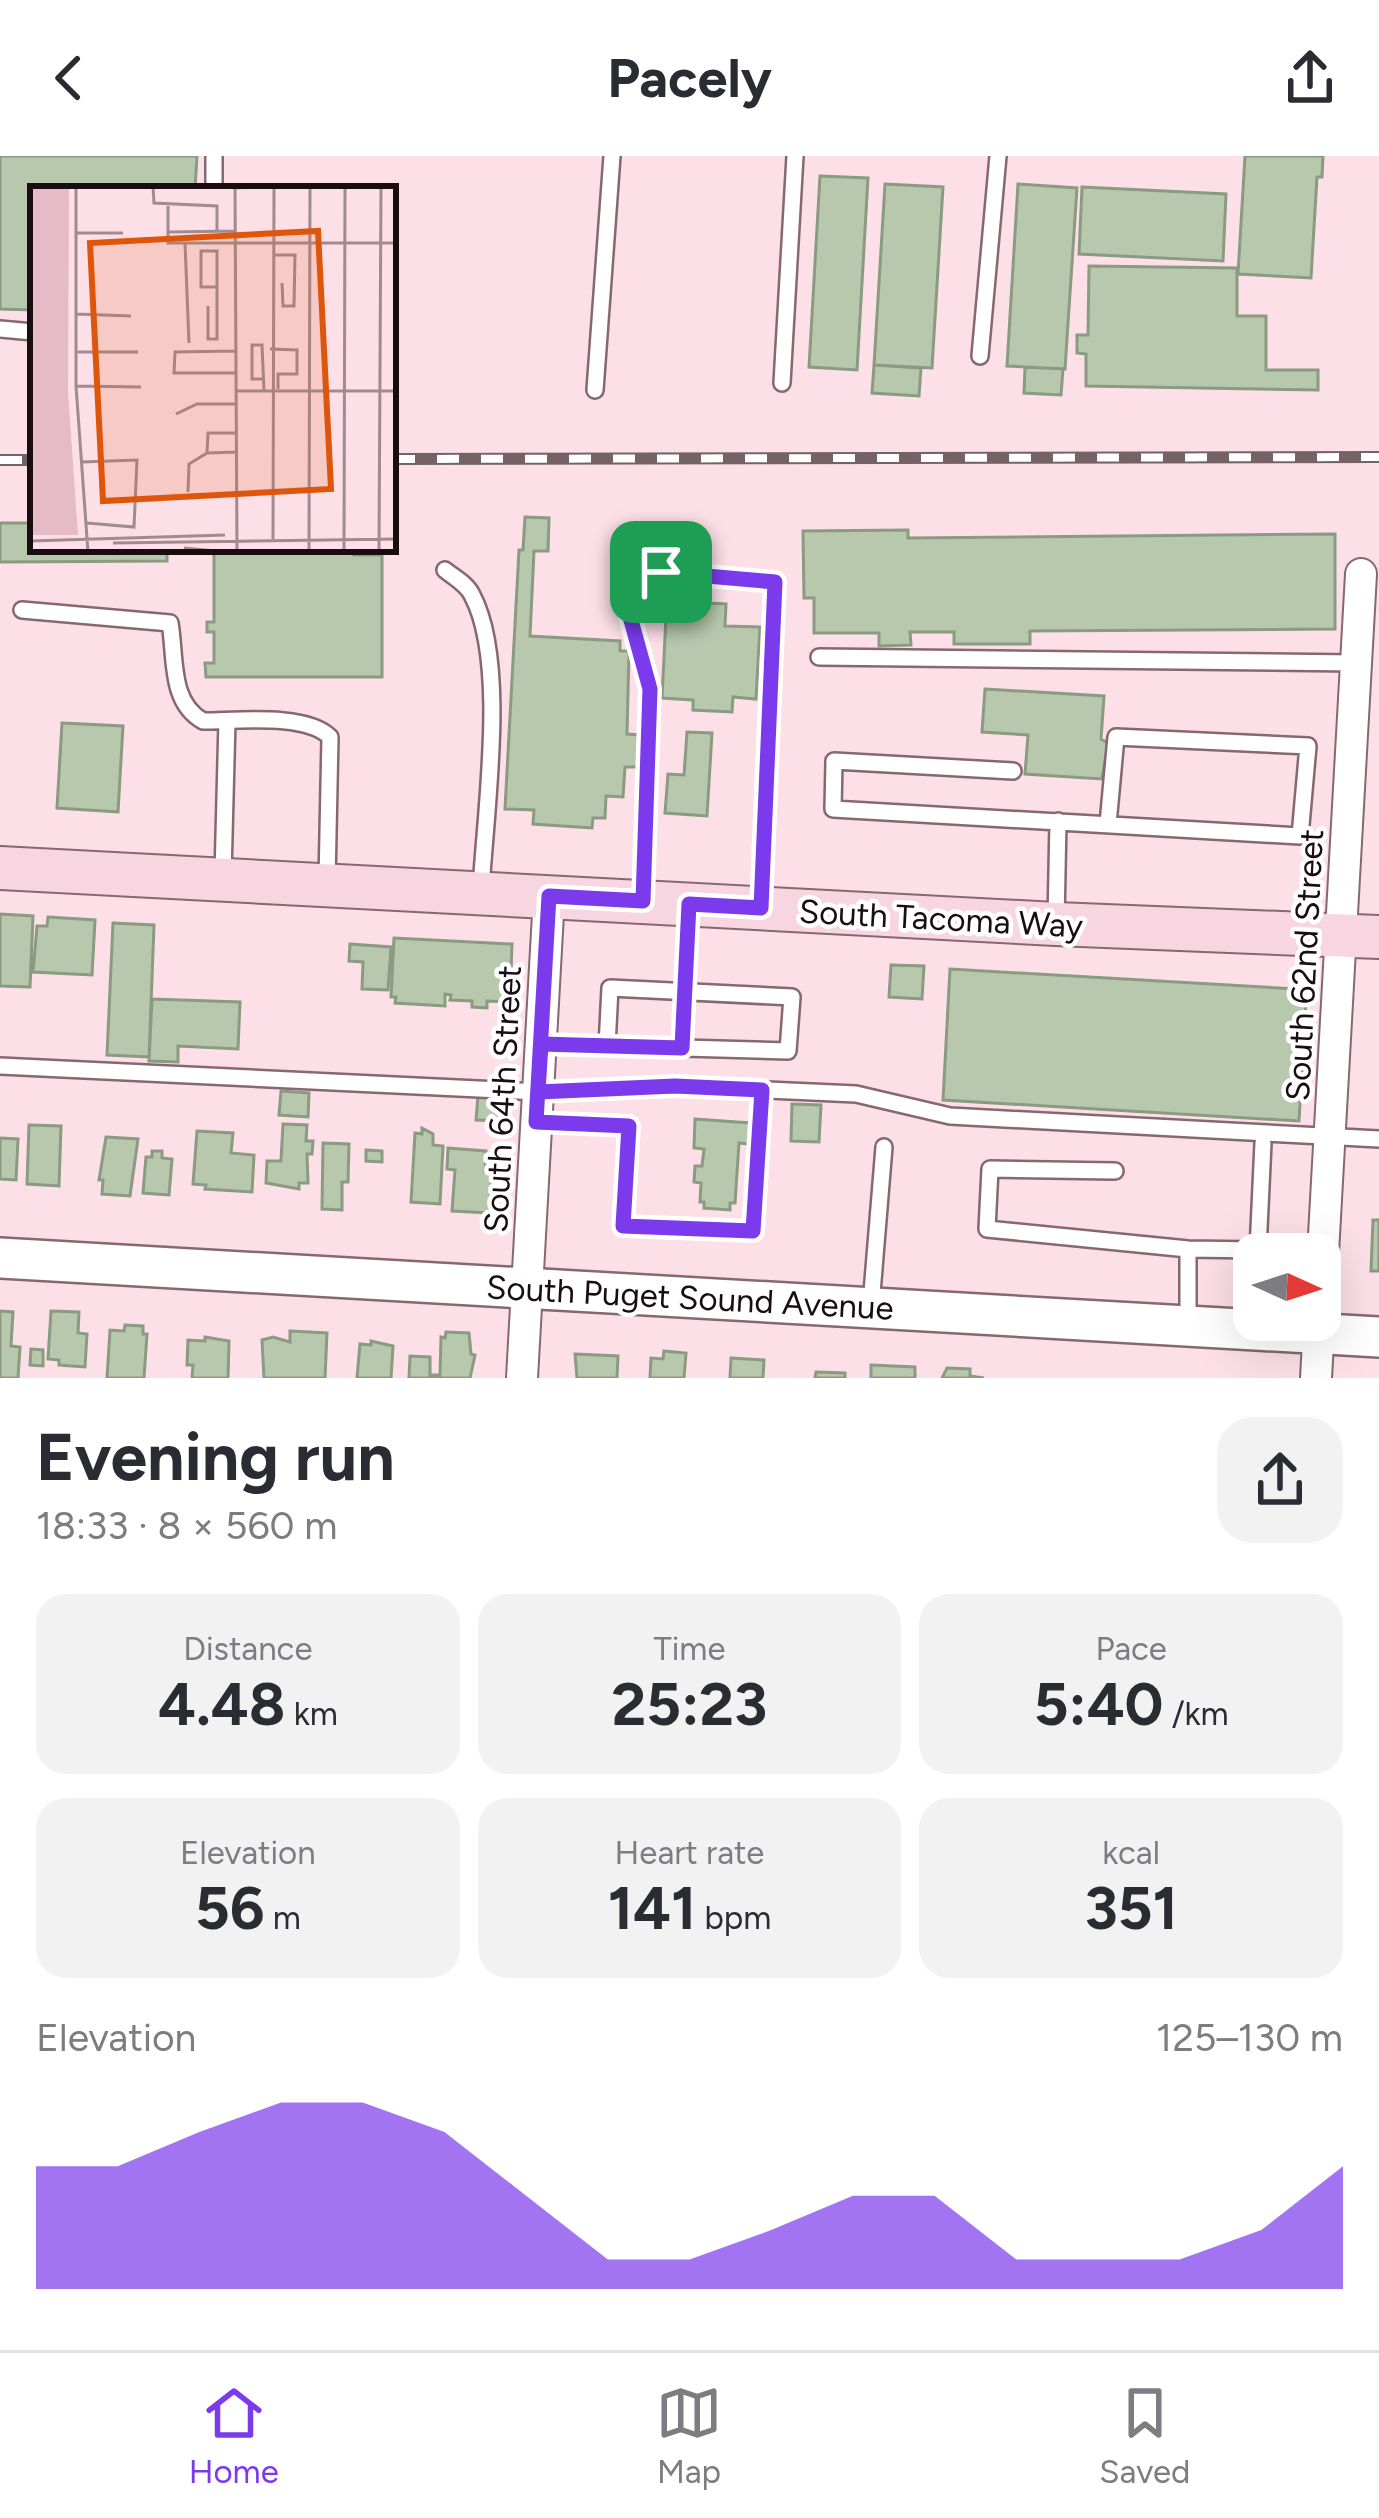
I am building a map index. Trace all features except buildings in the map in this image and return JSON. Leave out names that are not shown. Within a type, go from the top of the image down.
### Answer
[{"type":"main road","name":"South Tacoma Way","points":[[0,868],[1361,936]]},
{"type":"street","name":"South 62nd Street","points":[[1325,1233],[1330,1136],[1361,936],[1356,663],[1370,574]]},
{"type":"street","name":"South 64th Street","points":[[522,1378],[549,896]]},
{"type":"street","name":"South Puget Sound Avenue","points":[[0,1258],[1233,1329]]},
{"type":"street","name":"South Puget Sound Avenue","points":[[1341,1335],[1379,1337]]},
{"type":"street","name":"South 62nd Street","points":[[1316,1378],[1319,1341]]},
{"type":"lane","points":[[595,390],[612,156]]},
{"type":"lane","points":[[782,382],[795,156]]},
{"type":"lane","points":[[980,356],[998,156]]},
{"type":"lane","points":[[0,329],[30,332]]},
{"type":"lane","points":[[445,570],[470,590],[492,684],[482,892]]},
{"type":"lane","points":[[643,901],[650,689],[629,613],[632,587],[661,572],[775,582],[761,908]]},
{"type":"lane","points":[[22,610],[170,623],[175,680],[191,714],[203,721],[302,723],[322,729],[330,737],[326,884]]},
{"type":"lane","points":[[819,658],[1356,663]]},
{"type":"lane","points":[[223,879],[227,721]]},
{"type":"lane","points":[[1013,771],[834,760],[833,809],[1300,836],[1308,746],[1116,737],[1108,824]]},
{"type":"lane","points":[[1056,924],[1058,821]]},
{"type":"lane","points":[[682,1048],[689,904]]},
{"type":"lane","points":[[541,1044],[607,1046],[788,1051],[792,997],[610,988],[607,1046]]},
{"type":"lane","points":[[0,1066],[537,1107],[629,1126],[623,1226],[753,1231],[762,1090]]},
{"type":"lane","points":[[537,1107],[675,1086],[856,1094],[950,1116],[1379,1139]]},
{"type":"lane","points":[[1114,1171],[990,1168],[987,1228],[1188,1249],[1258,1250],[1263,1142]]},
{"type":"lane","points":[[871,1308],[884,1147]]},
{"type":"lane","points":[[1188,1249],[1188,1327]]},
{"type":"railway","points":[[396,459],[1379,457]]},
{"type":"railway","points":[[0,460],[30,460]]},
{"type":"route","points":[[661,572],[775,582],[761,908],[689,904],[682,1048],[541,1044],[538,1092],[675,1086],[762,1090],[753,1231],[623,1226],[629,1126],[536,1122],[549,896],[643,901],[650,689],[629,613],[632,587],[661,572]]}]
